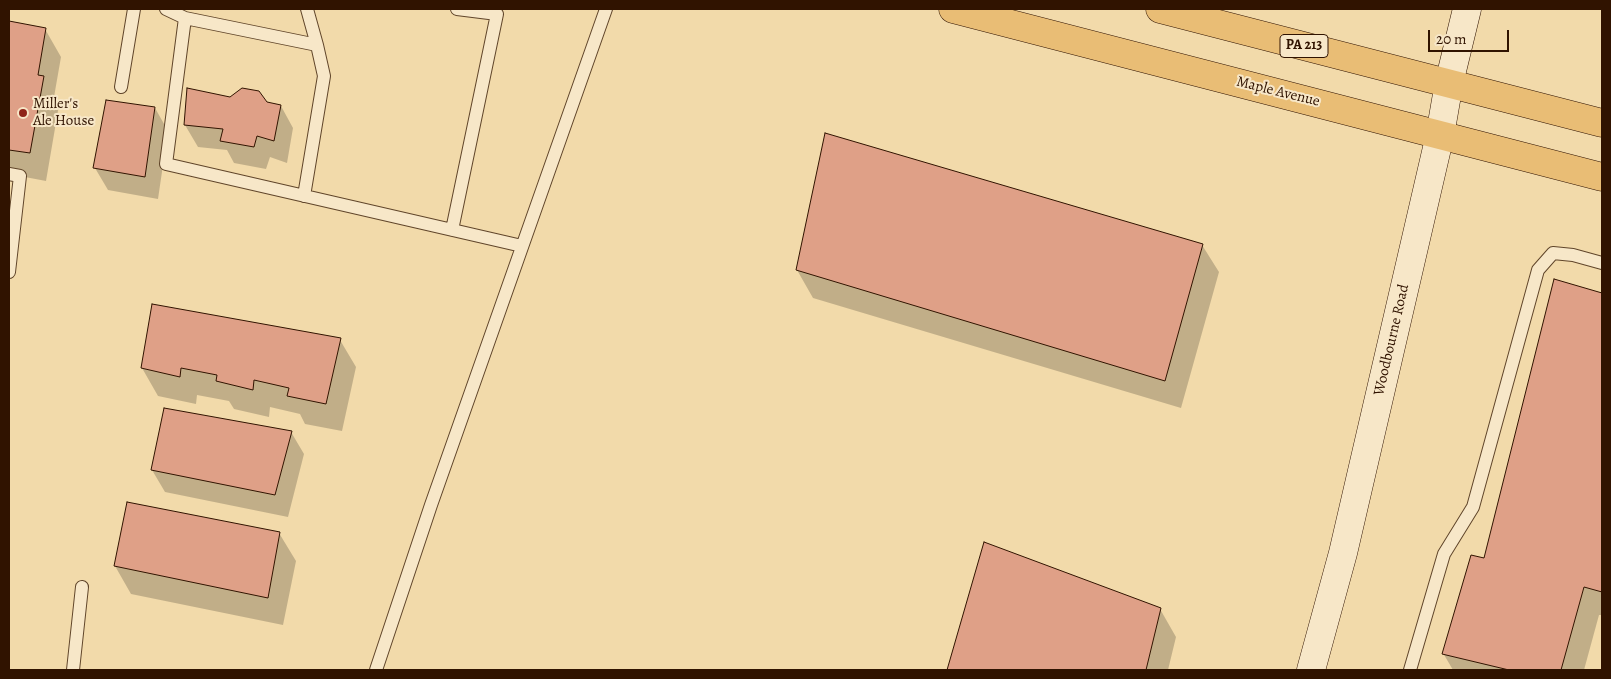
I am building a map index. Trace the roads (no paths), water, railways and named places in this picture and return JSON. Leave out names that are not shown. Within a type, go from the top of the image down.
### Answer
[{"type":"main road","name":"Maple Avenue","points":[[953,9],[1602,177]]},
{"type":"main road","name":"PA 213","points":[[1160,9],[1602,123]]},
{"type":"main road","name":"Woodbourne Road","points":[[1311,670],[1343,553],[1440,135],[1449,84],[1467,9]]},
{"type":"lane","points":[[121,86],[134,9]]},
{"type":"lane","points":[[166,9],[185,18],[316,45]]},
{"type":"lane","points":[[304,196],[324,76],[307,9]]},
{"type":"lane","points":[[452,230],[497,14],[457,9]]},
{"type":"lane","points":[[376,670],[431,505],[606,9]]},
{"type":"lane","points":[[185,18],[166,164],[522,246]]},
{"type":"lane","points":[[9,174],[20,176],[9,272]]},
{"type":"lane","points":[[1410,670],[1444,554],[1472,507],[1538,270],[1553,253],[1602,263]]},
{"type":"lane","points":[[73,670],[82,587]]},
{"type":"place","name":"Miller's Ale House","points":[[23,113]]}]
